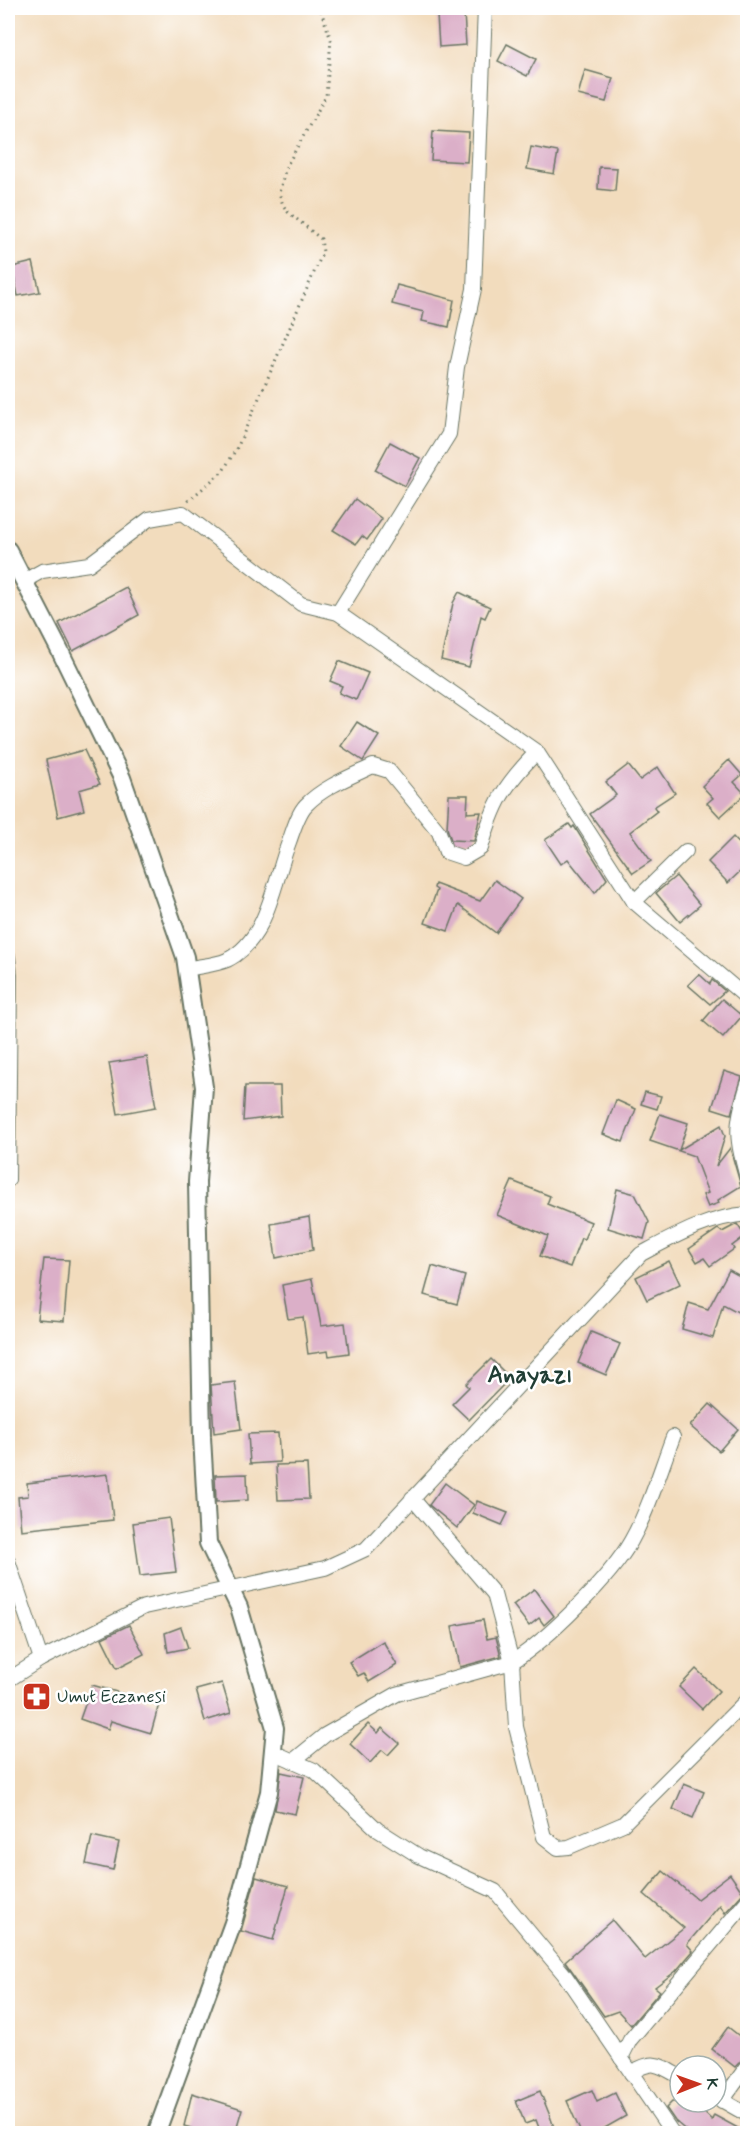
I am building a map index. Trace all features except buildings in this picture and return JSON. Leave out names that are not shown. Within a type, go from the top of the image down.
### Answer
[{"type":"street","points":[[338,613],[449,434],[457,367],[474,289],[485,8]]},
{"type":"street","points":[[24,581],[42,571],[89,564],[149,519],[183,513],[301,604],[338,613],[537,752],[634,902],[747,999]]},
{"type":"street","points":[[8,550],[122,778],[185,957],[204,1087],[197,1182],[202,1437],[207,1543],[239,1607],[275,1728],[269,1792],[233,1923],[156,2133]]},
{"type":"street","points":[[187,969],[226,961],[244,949],[254,938],[262,922],[288,844],[305,806],[325,791],[373,766],[389,771],[439,831],[446,852],[464,858],[481,848],[492,812],[502,790],[537,752]]},
{"type":"street","points":[[634,902],[687,851]]},
{"type":"street","points":[[8,960],[8,1180]]},
{"type":"street","points":[[747,1084],[737,1130],[747,1181]]},
{"type":"street","points":[[8,1680],[41,1659],[144,1607],[326,1568],[366,1549],[641,1254],[690,1228],[729,1215],[747,1214]]},
{"type":"street","points":[[292,1761],[325,1735],[397,1694],[512,1662],[533,1649],[617,1563],[633,1539],[673,1437]]},
{"type":"street","points":[[412,1498],[494,1594],[512,1662],[518,1738],[544,1837],[558,1848],[569,1847],[623,1824],[747,1700]]},
{"type":"street","points":[[8,1561],[41,1659]]},
{"type":"street","points":[[273,1752],[314,1770],[378,1830],[419,1856],[495,1891],[564,1974],[673,2133]]},
{"type":"street","points":[[621,2058],[630,2040],[747,1900]]},
{"type":"street","points":[[632,2073],[646,2064],[657,2064],[668,2070]]},
{"type":"street","points":[[728,2088],[747,2065]]},
{"type":"street","points":[[728,2104],[747,2115]]},
{"type":"path","points":[[183,513],[189,500],[223,471],[238,446],[323,252],[321,239],[288,212],[279,194],[286,167],[326,96],[331,40],[320,8]]},
{"type":"place","name":"Umut Eczanesi","points":[[36,1696]]},
{"type":"district","name":"Anayazı","points":[[530,1374]]}]
